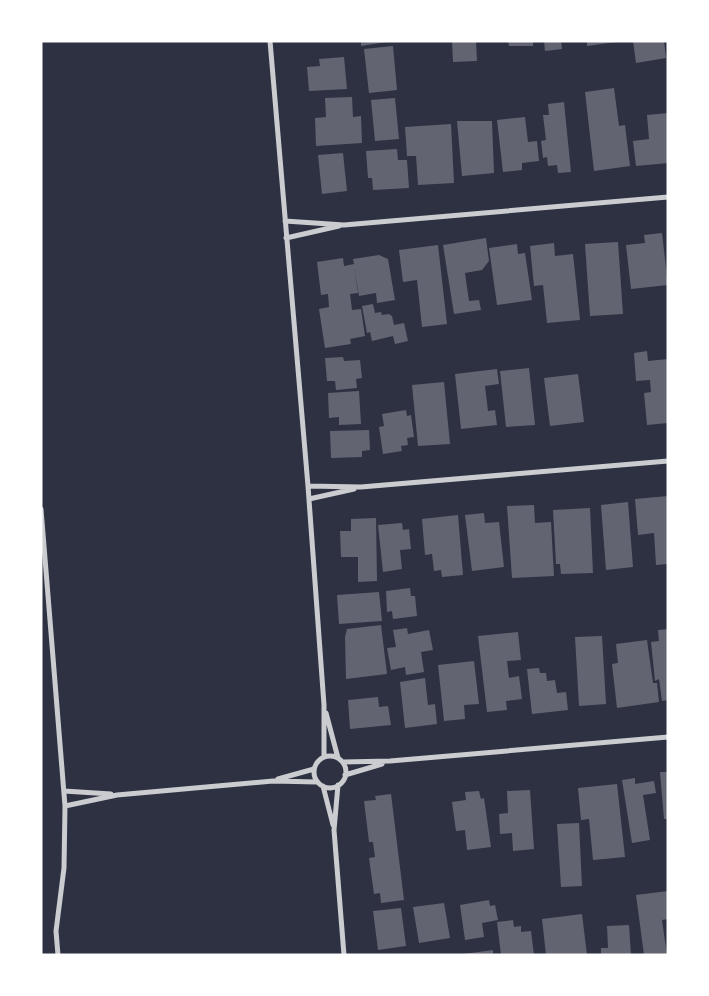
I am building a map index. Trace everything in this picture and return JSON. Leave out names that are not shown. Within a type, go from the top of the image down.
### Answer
[{"type":"street","points":[[270,41],[309,499],[324,705],[324,756]]},
{"type":"street","points":[[286,238],[344,225],[668,197]]},
{"type":"street","points":[[285,221],[344,225]]},
{"type":"street","points":[[309,499],[362,488],[668,461]]},
{"type":"street","points":[[308,486],[362,488]]},
{"type":"street","points":[[41,509],[65,806],[64,868],[56,931],[58,955]]},
{"type":"street","points":[[324,705],[340,760],[346,771],[338,785],[334,830]]},
{"type":"street","points":[[317,782],[314,769],[319,759],[324,756],[340,760],[390,761],[668,737]]},
{"type":"street","points":[[345,775],[390,761]]},
{"type":"street","points":[[273,781],[314,769]]},
{"type":"street","points":[[65,806],[117,795],[273,781],[317,782],[323,786],[333,787],[338,785]]},
{"type":"street","points":[[323,786],[334,830],[344,955]]},
{"type":"street","points":[[64,791],[117,795]]},
{"type":"building","points":[[361,41],[387,41],[387,42],[361,46]]},
{"type":"building","points":[[452,41],[476,41],[477,61],[453,62]]},
{"type":"building","points":[[508,41],[533,41],[533,46],[509,46]]},
{"type":"building","points":[[544,41],[561,41],[562,49],[545,51]]},
{"type":"building","points":[[587,41],[616,41],[616,42],[587,46]]},
{"type":"building","points":[[633,41],[664,41],[666,58],[636,63]]},
{"type":"building","points":[[393,46],[397,90],[369,93],[364,49]]},
{"type":"building","points":[[344,57],[347,89],[309,91],[307,67],[320,66],[319,59]]},
{"type":"building","points":[[614,88],[619,126],[625,125],[630,166],[594,171],[585,92]]},
{"type":"building","points":[[352,97],[353,117],[361,116],[362,143],[316,146],[315,118],[326,117],[325,98]]},
{"type":"building","points":[[395,98],[399,139],[375,141],[371,100]]},
{"type":"building","points":[[564,102],[571,172],[558,173],[557,165],[548,166],[547,157],[543,158],[541,141],[546,140],[543,115],[549,115],[548,104]]},
{"type":"building","points":[[668,113],[668,163],[636,166],[633,141],[649,139],[647,115]]},
{"type":"building","points":[[525,117],[528,142],[537,141],[539,161],[522,163],[522,170],[503,172],[497,120]]},
{"type":"building","points":[[457,121],[492,121],[494,173],[462,176]]},
{"type":"building","points":[[451,124],[454,183],[418,185],[416,156],[407,156],[405,127]]},
{"type":"building","points":[[397,149],[398,160],[407,160],[409,188],[373,190],[372,178],[368,178],[366,151]]},
{"type":"building","points":[[343,153],[347,191],[322,194],[318,155]]},
{"type":"building","points":[[662,233],[668,285],[631,289],[626,245],[645,243],[644,235]]},
{"type":"building","points":[[486,238],[489,261],[482,270],[465,273],[469,301],[479,300],[481,310],[454,314],[443,245]]},
{"type":"building","points":[[618,242],[623,314],[590,316],[585,244]]},
{"type":"building","points":[[554,243],[555,256],[573,254],[580,320],[547,323],[543,285],[534,286],[530,246]]},
{"type":"building","points":[[517,244],[518,254],[525,253],[532,300],[497,305],[489,248]]},
{"type":"building","points":[[438,245],[447,324],[422,327],[417,280],[403,282],[399,250]]},
{"type":"building","points":[[379,255],[388,259],[395,300],[377,303],[376,293],[359,296],[354,267],[358,293],[350,294],[352,310],[361,309],[365,336],[350,339],[351,344],[325,348],[319,309],[329,307],[328,294],[321,295],[317,262],[343,258],[344,266],[354,264],[353,259]]},
{"type":"building","points":[[373,304],[375,313],[381,312],[382,315],[389,314],[392,316],[394,325],[404,323],[408,341],[395,344],[393,336],[372,341],[370,332],[367,333],[362,306]]},
{"type":"building","points":[[647,351],[648,361],[668,359],[668,423],[647,425],[644,393],[651,392],[650,380],[636,381],[634,353]]},
{"type":"building","points":[[343,357],[344,361],[360,360],[362,378],[356,379],[357,388],[336,390],[335,381],[327,381],[325,358]]},
{"type":"building","points":[[529,368],[535,425],[506,427],[500,371]]},
{"type":"building","points":[[497,369],[499,384],[485,386],[488,411],[495,410],[497,425],[461,429],[455,374]]},
{"type":"building","points":[[578,374],[584,422],[550,426],[544,378]]},
{"type":"building","points":[[444,382],[450,444],[418,446],[412,385]]},
{"type":"building","points":[[359,391],[361,424],[339,425],[339,417],[329,418],[328,393]]},
{"type":"building","points":[[406,410],[407,416],[411,415],[414,437],[407,438],[408,445],[401,446],[402,451],[383,454],[379,427],[384,426],[382,414]]},
{"type":"building","points":[[369,430],[370,450],[362,451],[362,457],[331,458],[330,431]]},
{"type":"building","points":[[668,496],[668,564],[656,565],[654,533],[638,535],[635,499]]},
{"type":"building","points":[[628,502],[633,567],[606,570],[601,505]]},
{"type":"building","points":[[534,505],[535,523],[551,522],[554,576],[512,578],[507,506]]},
{"type":"building","points":[[590,508],[593,573],[561,574],[560,564],[556,564],[553,510]]},
{"type":"building","points":[[484,513],[485,523],[499,522],[504,567],[472,571],[465,515]]},
{"type":"building","points":[[458,515],[463,575],[442,577],[441,570],[434,571],[432,554],[425,555],[422,519]]},
{"type":"building","points":[[376,518],[377,581],[358,582],[358,557],[341,557],[340,531],[351,531],[351,519]]},
{"type":"building","points":[[402,523],[403,530],[409,529],[411,549],[400,550],[402,569],[383,572],[378,525]]},
{"type":"building","points":[[410,588],[411,596],[415,596],[417,616],[393,619],[392,611],[387,612],[386,591]]},
{"type":"building","points":[[379,592],[382,621],[339,624],[337,595]]},
{"type":"building","points":[[381,625],[387,674],[346,679],[345,637],[347,629]]},
{"type":"building","points":[[407,628],[408,634],[429,630],[433,650],[421,652],[424,672],[406,675],[405,667],[391,670],[387,648],[396,647],[393,630]]},
{"type":"building","points":[[668,629],[668,700],[662,701],[659,679],[655,681],[651,642],[659,641],[658,630]]},
{"type":"building","points":[[518,632],[521,660],[507,661],[509,678],[519,676],[522,699],[506,701],[507,710],[487,712],[478,636]]},
{"type":"building","points":[[602,636],[606,704],[579,706],[575,637]]},
{"type":"building","points":[[647,640],[653,683],[657,683],[659,702],[617,708],[612,664],[618,663],[616,644]]},
{"type":"building","points":[[474,661],[479,704],[464,705],[465,719],[444,721],[438,665]]},
{"type":"building","points":[[539,668],[540,673],[546,673],[547,681],[555,680],[557,693],[566,692],[568,710],[532,714],[527,669]]},
{"type":"building","points":[[425,678],[428,705],[435,704],[437,724],[405,728],[400,682]]},
{"type":"building","points":[[378,697],[379,707],[388,706],[391,725],[350,729],[348,700]]},
{"type":"building","points":[[660,772],[668,772],[668,819],[664,819]]},
{"type":"building","points":[[635,778],[635,784],[654,781],[656,793],[643,795],[650,840],[632,843],[622,780]]},
{"type":"building","points":[[617,784],[625,857],[593,860],[589,819],[581,820],[578,788]]},
{"type":"building","points":[[530,790],[534,849],[513,851],[512,833],[500,834],[499,814],[508,813],[507,791]]},
{"type":"building","points":[[479,791],[481,799],[484,798],[491,847],[467,850],[465,830],[456,831],[452,802],[466,800],[465,792]]},
{"type":"building","points":[[391,794],[404,900],[381,903],[380,893],[374,894],[369,858],[375,857],[373,842],[369,842],[364,801],[376,800],[375,796]]},
{"type":"building","points":[[579,823],[582,886],[561,887],[557,824]]},
{"type":"building","points":[[668,891],[668,919],[662,920],[667,955],[644,955],[636,895]]},
{"type":"building","points":[[489,900],[490,906],[495,905],[498,920],[482,923],[484,937],[465,940],[460,905]]},
{"type":"building","points":[[444,903],[450,938],[419,943],[413,907]]},
{"type":"building","points":[[401,908],[406,946],[378,950],[373,911]]},
{"type":"building","points":[[582,914],[587,955],[546,955],[542,919]]},
{"type":"building","points":[[513,920],[514,927],[521,926],[521,932],[531,931],[534,955],[501,955],[497,922]]},
{"type":"building","points":[[629,925],[631,955],[601,955],[601,948],[608,948],[607,926]]},
{"type":"building","points":[[493,950],[493,955],[463,955],[463,954]]}]
